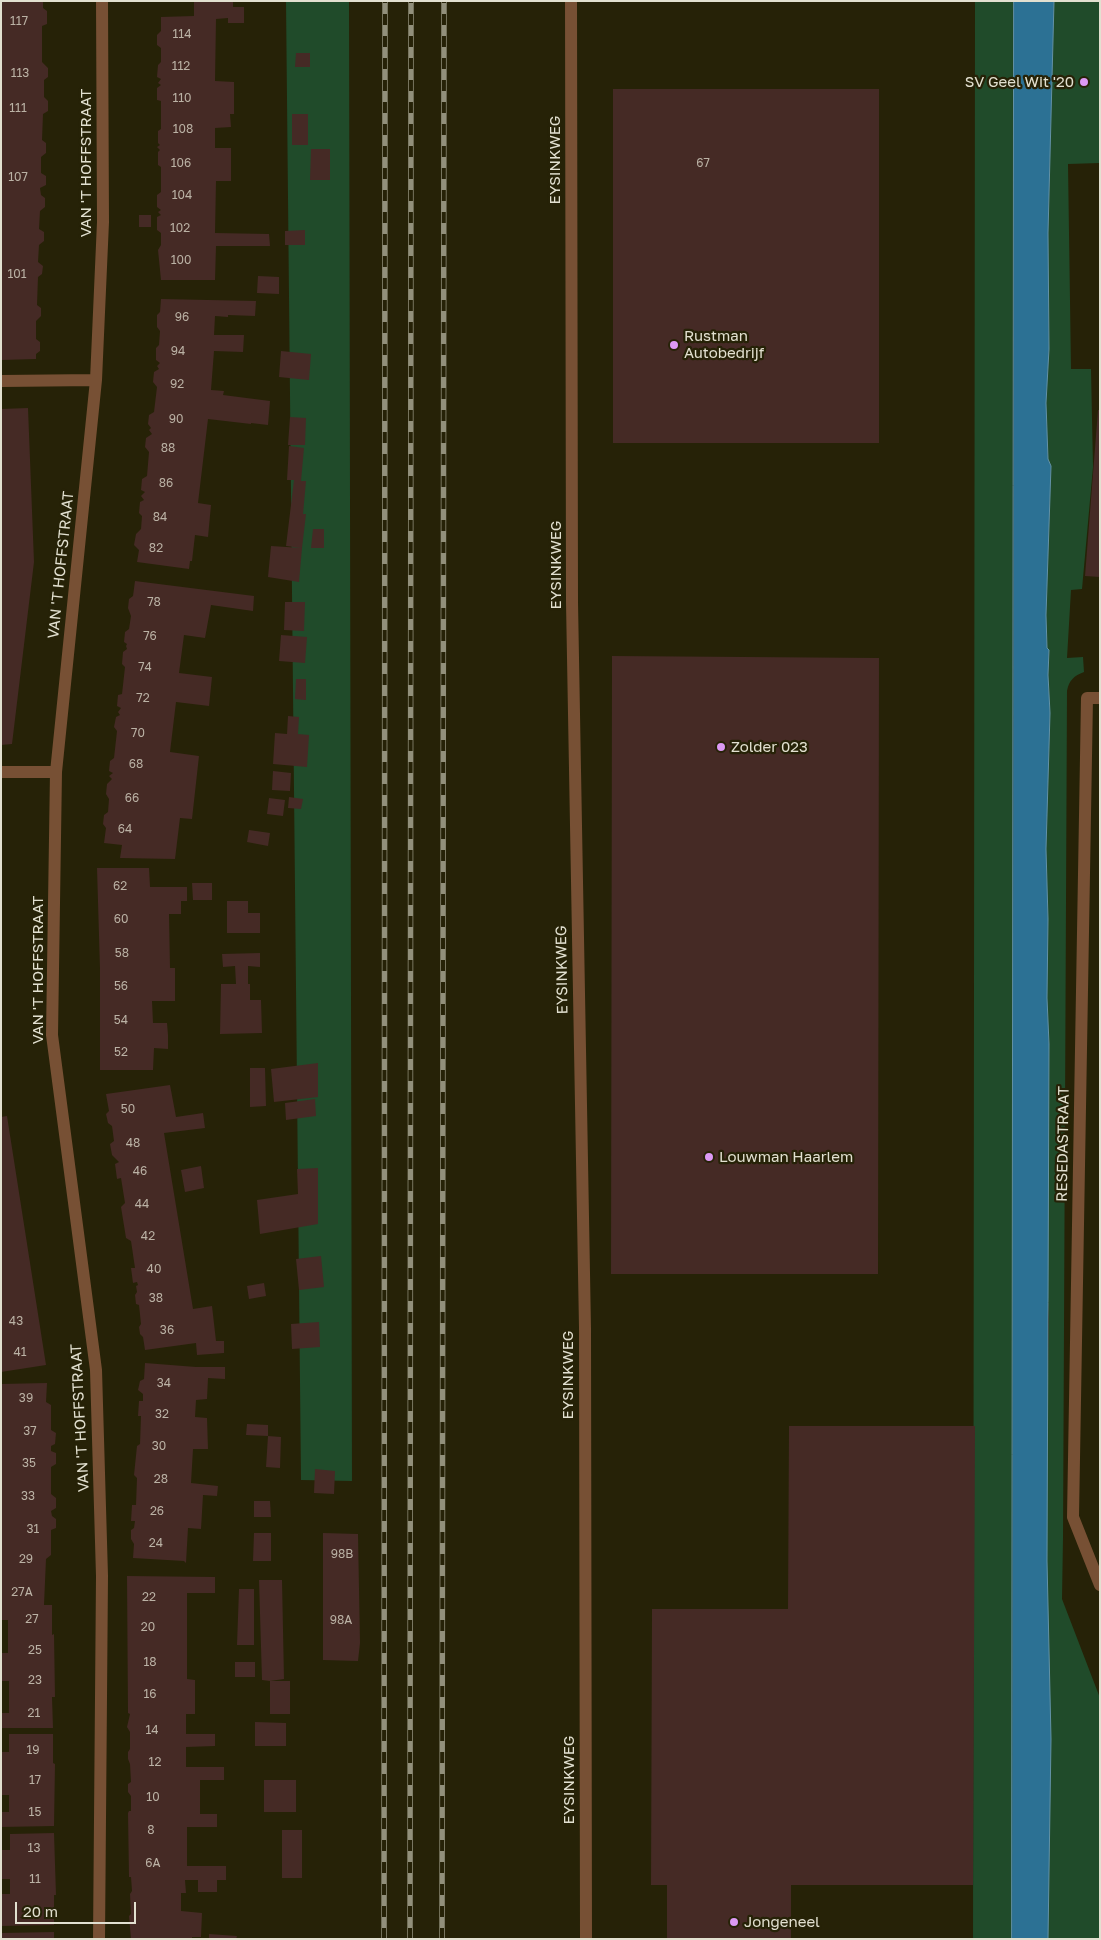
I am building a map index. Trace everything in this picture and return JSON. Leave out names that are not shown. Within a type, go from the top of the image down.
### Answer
[{"type":"street","name":"VAN 'T HOFFSTRAAT","points":[[99,1939],[102,1576],[96,1370],[52,1035],[56,772],[96,380],[102,222],[102,1]]},
{"type":"street","name":"EYSINKWEG","points":[[571,1],[572,602],[585,1328],[586,1939]]},
{"type":"street","points":[[1,381],[96,380]]},
{"type":"street","name":"RESEDASTRAAT","points":[[1093,698],[1073,1517],[1100,1585]]},
{"type":"street","points":[[1,772],[56,772]]},
{"type":"green space","points":[[286,1],[349,1],[352,1481],[301,1480]]},
{"type":"green space","points":[[975,1],[1013,1],[1012,1939],[973,1939]]},
{"type":"green space","points":[[1054,1],[1100,1],[1100,163],[1068,164],[1071,369],[1091,369],[1093,467],[1082,589],[1071,590],[1067,658],[1083,657],[1084,672],[1073,679],[1067,691],[1062,1599],[1100,1698],[1100,1939],[1038,1939],[1049,1319],[1047,1276],[1049,1044],[1046,849],[1050,713],[1049,650],[1047,648],[1046,615],[1051,466],[1048,459],[1046,403],[1049,349],[1048,233]]},
{"type":"water","points":[[1014,1],[1054,1],[1048,233],[1049,349],[1046,403],[1048,459],[1051,466],[1046,615],[1047,648],[1049,650],[1050,713],[1046,849],[1049,1044],[1047,1561],[1051,1739],[1048,1939],[1012,1939]]},
{"type":"building","points":[[1,1],[43,1],[43,8],[47,11],[47,24],[42,26],[42,62],[48,68],[48,77],[44,80],[44,97],[48,101],[48,111],[43,114],[42,140],[46,143],[46,153],[41,157],[41,173],[46,176],[46,185],[40,188],[41,195],[45,198],[45,207],[40,211],[39,229],[44,232],[44,241],[39,245],[38,262],[43,266],[42,274],[38,277],[37,305],[41,308],[41,316],[36,321],[36,339],[40,342],[40,351],[36,354],[36,359],[1,360]]},
{"type":"building","points":[[194,1],[233,1],[233,7],[244,7],[244,23],[228,23],[228,18],[216,19],[215,81],[234,82],[234,114],[230,114],[231,127],[215,128],[215,148],[231,148],[231,181],[216,181],[215,233],[269,234],[270,246],[216,246],[215,280],[161,280],[158,250],[161,245],[161,233],[157,230],[157,217],[161,215],[158,212],[161,210],[157,207],[157,195],[161,192],[161,167],[158,165],[158,152],[160,150],[157,147],[160,145],[158,143],[158,131],[161,129],[161,101],[157,100],[157,88],[161,85],[158,83],[161,79],[157,77],[158,65],[161,62],[161,48],[157,45],[157,35],[161,31],[161,17],[194,16]]},
{"type":"building","points":[[296,53],[310,53],[310,67],[295,67]]},
{"type":"building","points":[[613,89],[879,89],[879,443],[613,443]]},
{"type":"building","points":[[292,114],[308,114],[308,145],[292,145]]},
{"type":"building","points":[[311,149],[330,149],[330,180],[310,180]]},
{"type":"building","points":[[139,215],[151,215],[151,227],[139,227]]},
{"type":"building","points":[[305,230],[305,245],[285,245],[285,231]]},
{"type":"building","points":[[258,276],[279,277],[279,294],[257,293]]},
{"type":"building","points":[[161,299],[256,301],[255,316],[215,316],[214,335],[244,335],[243,352],[214,351],[211,390],[224,391],[223,395],[270,401],[268,425],[208,419],[198,503],[211,505],[208,537],[195,535],[192,561],[190,561],[189,569],[137,562],[139,550],[134,545],[136,534],[141,529],[140,502],[144,500],[141,496],[145,492],[141,490],[142,479],[147,476],[149,452],[145,447],[146,438],[152,434],[148,424],[149,415],[154,412],[157,387],[153,382],[154,372],[159,369],[157,366],[160,363],[156,360],[156,348],[159,345],[160,331],[157,327],[157,315],[160,312]]},
{"type":"building","points":[[281,351],[311,354],[309,380],[279,377]]},
{"type":"building","points":[[28,408],[34,562],[12,744],[1,745],[1,409]]},
{"type":"building","points":[[1098,410],[1100,410],[1100,577],[1085,576]]},
{"type":"building","points":[[290,417],[306,418],[305,445],[288,445]]},
{"type":"building","points":[[289,446],[304,448],[301,481],[306,481],[303,514],[306,514],[302,548],[286,546],[294,480],[287,480]]},
{"type":"building","points":[[313,529],[324,529],[324,548],[311,548]]},
{"type":"building","points":[[271,546],[302,548],[299,582],[268,577]]},
{"type":"building","points":[[135,581],[254,596],[253,611],[211,605],[205,638],[184,635],[179,673],[212,677],[209,706],[176,702],[170,752],[199,756],[192,819],[180,818],[175,859],[120,858],[122,845],[104,843],[106,828],[103,824],[104,815],[108,812],[109,799],[106,794],[107,784],[112,779],[109,776],[113,773],[109,771],[110,761],[114,758],[117,731],[114,727],[116,717],[120,715],[118,712],[121,708],[117,706],[118,695],[122,694],[125,667],[122,664],[123,652],[127,649],[127,644],[124,642],[125,632],[129,629],[131,616],[128,608],[129,599],[133,596]]},
{"type":"building","points":[[285,602],[305,602],[304,631],[284,630]]},
{"type":"building","points":[[281,635],[307,637],[305,663],[279,661]]},
{"type":"building","points":[[612,656],[879,658],[878,1274],[611,1274]]},
{"type":"building","points":[[296,679],[306,679],[306,700],[295,699]]},
{"type":"building","points":[[288,716],[299,717],[298,734],[309,735],[307,767],[273,764],[275,733],[287,734]]},
{"type":"building","points":[[273,771],[291,773],[290,791],[272,790]]},
{"type":"building","points":[[289,797],[303,799],[301,809],[288,808]]},
{"type":"building","points":[[269,798],[285,800],[283,816],[267,814]]},
{"type":"building","points":[[249,830],[270,833],[268,846],[247,842]]},
{"type":"building","points":[[97,868],[149,868],[150,887],[187,887],[187,901],[181,901],[181,914],[169,914],[170,968],[175,968],[175,1001],[152,1001],[153,1023],[167,1023],[168,1035],[168,1049],[154,1048],[153,1070],[100,1070]]},
{"type":"building","points":[[192,883],[212,883],[212,900],[193,900]]},
{"type":"building","points":[[227,901],[248,901],[248,913],[260,913],[260,933],[227,933]]},
{"type":"building","points":[[260,953],[260,967],[248,966],[248,984],[250,984],[250,1000],[261,1000],[262,1033],[220,1034],[221,984],[236,984],[235,966],[223,967],[222,954]]},
{"type":"building","points":[[318,1063],[318,1097],[274,1102],[271,1069]]},
{"type":"building","points":[[250,1068],[265,1068],[266,1106],[250,1107]]},
{"type":"building","points":[[170,1085],[176,1117],[203,1113],[205,1128],[164,1133],[193,1309],[212,1306],[216,1341],[224,1341],[224,1353],[197,1355],[196,1343],[145,1350],[143,1337],[140,1334],[139,1305],[136,1304],[135,1295],[137,1292],[136,1286],[138,1285],[137,1282],[133,1283],[131,1268],[135,1268],[131,1241],[126,1238],[121,1207],[125,1203],[121,1178],[117,1179],[115,1164],[119,1162],[112,1155],[110,1144],[114,1141],[112,1126],[108,1123],[106,1114],[109,1111],[106,1094]]},
{"type":"building","points":[[315,1099],[316,1116],[286,1120],[285,1103]]},
{"type":"building","points":[[7,1116],[46,1365],[1,1372],[1,1117]]},
{"type":"building","points":[[201,1166],[204,1188],[185,1192],[181,1170]]},
{"type":"building","points":[[318,1168],[318,1224],[260,1234],[257,1200],[298,1194],[297,1169]]},
{"type":"building","points":[[321,1256],[324,1287],[299,1290],[296,1259]]},
{"type":"building","points":[[264,1283],[266,1296],[249,1299],[247,1286]]},
{"type":"building","points":[[319,1322],[320,1347],[292,1349],[291,1324]]},
{"type":"building","points":[[145,1363],[225,1367],[225,1379],[208,1378],[207,1399],[196,1400],[195,1417],[207,1418],[208,1449],[193,1449],[191,1483],[218,1486],[217,1496],[203,1495],[201,1529],[188,1528],[186,1563],[184,1561],[133,1558],[134,1544],[131,1539],[131,1530],[134,1528],[135,1521],[131,1521],[132,1505],[136,1505],[137,1478],[134,1475],[137,1446],[140,1444],[141,1416],[138,1416],[139,1401],[143,1401],[143,1394],[138,1390],[140,1381],[144,1379]]},
{"type":"building","points":[[47,1383],[46,1402],[51,1405],[51,1430],[56,1433],[55,1444],[51,1446],[51,1451],[56,1453],[56,1464],[51,1467],[51,1494],[56,1498],[56,1508],[51,1511],[52,1516],[56,1519],[56,1528],[51,1530],[51,1555],[46,1559],[44,1605],[52,1605],[55,1697],[52,1697],[53,1728],[1,1728],[1,1713],[9,1713],[9,1681],[1,1681],[1,1653],[8,1653],[8,1620],[1,1620],[1,1384]]},
{"type":"building","points":[[247,1424],[268,1425],[268,1436],[246,1435]]},
{"type":"building","points":[[789,1426],[975,1426],[973,1885],[791,1885],[791,1939],[667,1939],[667,1885],[651,1885],[652,1609],[788,1609]]},
{"type":"building","points":[[268,1436],[281,1437],[280,1468],[266,1467]]},
{"type":"building","points":[[315,1469],[335,1471],[334,1494],[314,1493]]},
{"type":"building","points":[[254,1501],[270,1501],[271,1517],[254,1517]]},
{"type":"building","points":[[254,1533],[271,1533],[271,1561],[253,1561]]},
{"type":"building","points":[[323,1533],[358,1534],[360,1643],[358,1661],[323,1660]]},
{"type":"building","points":[[127,1576],[215,1577],[215,1593],[187,1593],[187,1679],[195,1680],[195,1714],[186,1714],[186,1734],[215,1734],[215,1746],[186,1747],[186,1767],[224,1767],[224,1780],[200,1780],[200,1814],[217,1814],[217,1827],[187,1827],[187,1866],[226,1866],[226,1880],[217,1880],[217,1892],[198,1892],[198,1880],[185,1880],[186,1893],[181,1893],[181,1911],[202,1913],[201,1937],[192,1937],[192,1939],[131,1939],[129,1916],[131,1914],[130,1894],[132,1891],[131,1877],[129,1877],[128,1813],[131,1811],[131,1796],[128,1792],[128,1784],[131,1782],[128,1759],[130,1732],[127,1727],[130,1714],[128,1713]]},
{"type":"building","points":[[259,1580],[282,1580],[284,1679],[262,1680]]},
{"type":"building","points":[[239,1589],[254,1589],[254,1645],[237,1645]]},
{"type":"building","points":[[235,1662],[255,1662],[255,1677],[235,1677]]},
{"type":"building","points":[[270,1681],[290,1681],[290,1714],[270,1714]]},
{"type":"building","points":[[255,1722],[286,1723],[286,1746],[255,1746]]},
{"type":"building","points":[[9,1734],[53,1734],[53,1763],[55,1764],[54,1826],[1,1827],[1,1812],[9,1812],[9,1795],[1,1795],[1,1752],[9,1752]]},
{"type":"building","points":[[264,1780],[296,1780],[296,1812],[264,1812]]},
{"type":"building","points":[[282,1830],[302,1830],[302,1878],[282,1878]]},
{"type":"building","points":[[54,1833],[56,1895],[54,1895],[54,1925],[1,1926],[1,1894],[10,1894],[10,1879],[1,1879],[1,1850],[10,1850],[10,1834]]},
{"type":"building","points":[[54,1932],[54,1939],[1,1939],[1,1933]]},
{"type":"building","points":[[209,1934],[237,1936],[236,1939],[209,1939]]},
{"type":"railway","points":[[384,1939],[385,1]]},
{"type":"railway","points":[[410,1939],[411,1]]},
{"type":"railway","points":[[442,1939],[444,1]]},
{"type":"place","name":"SV Geel Wit '20","points":[[1084,82]]},
{"type":"place","name":"Rustman Autobedrijf","points":[[674,345]]},
{"type":"place","name":"Zolder 023","points":[[721,747]]},
{"type":"place","name":"Louwman Haarlem","points":[[709,1157]]},
{"type":"place","name":"Jongeneel","points":[[734,1922]]}]
